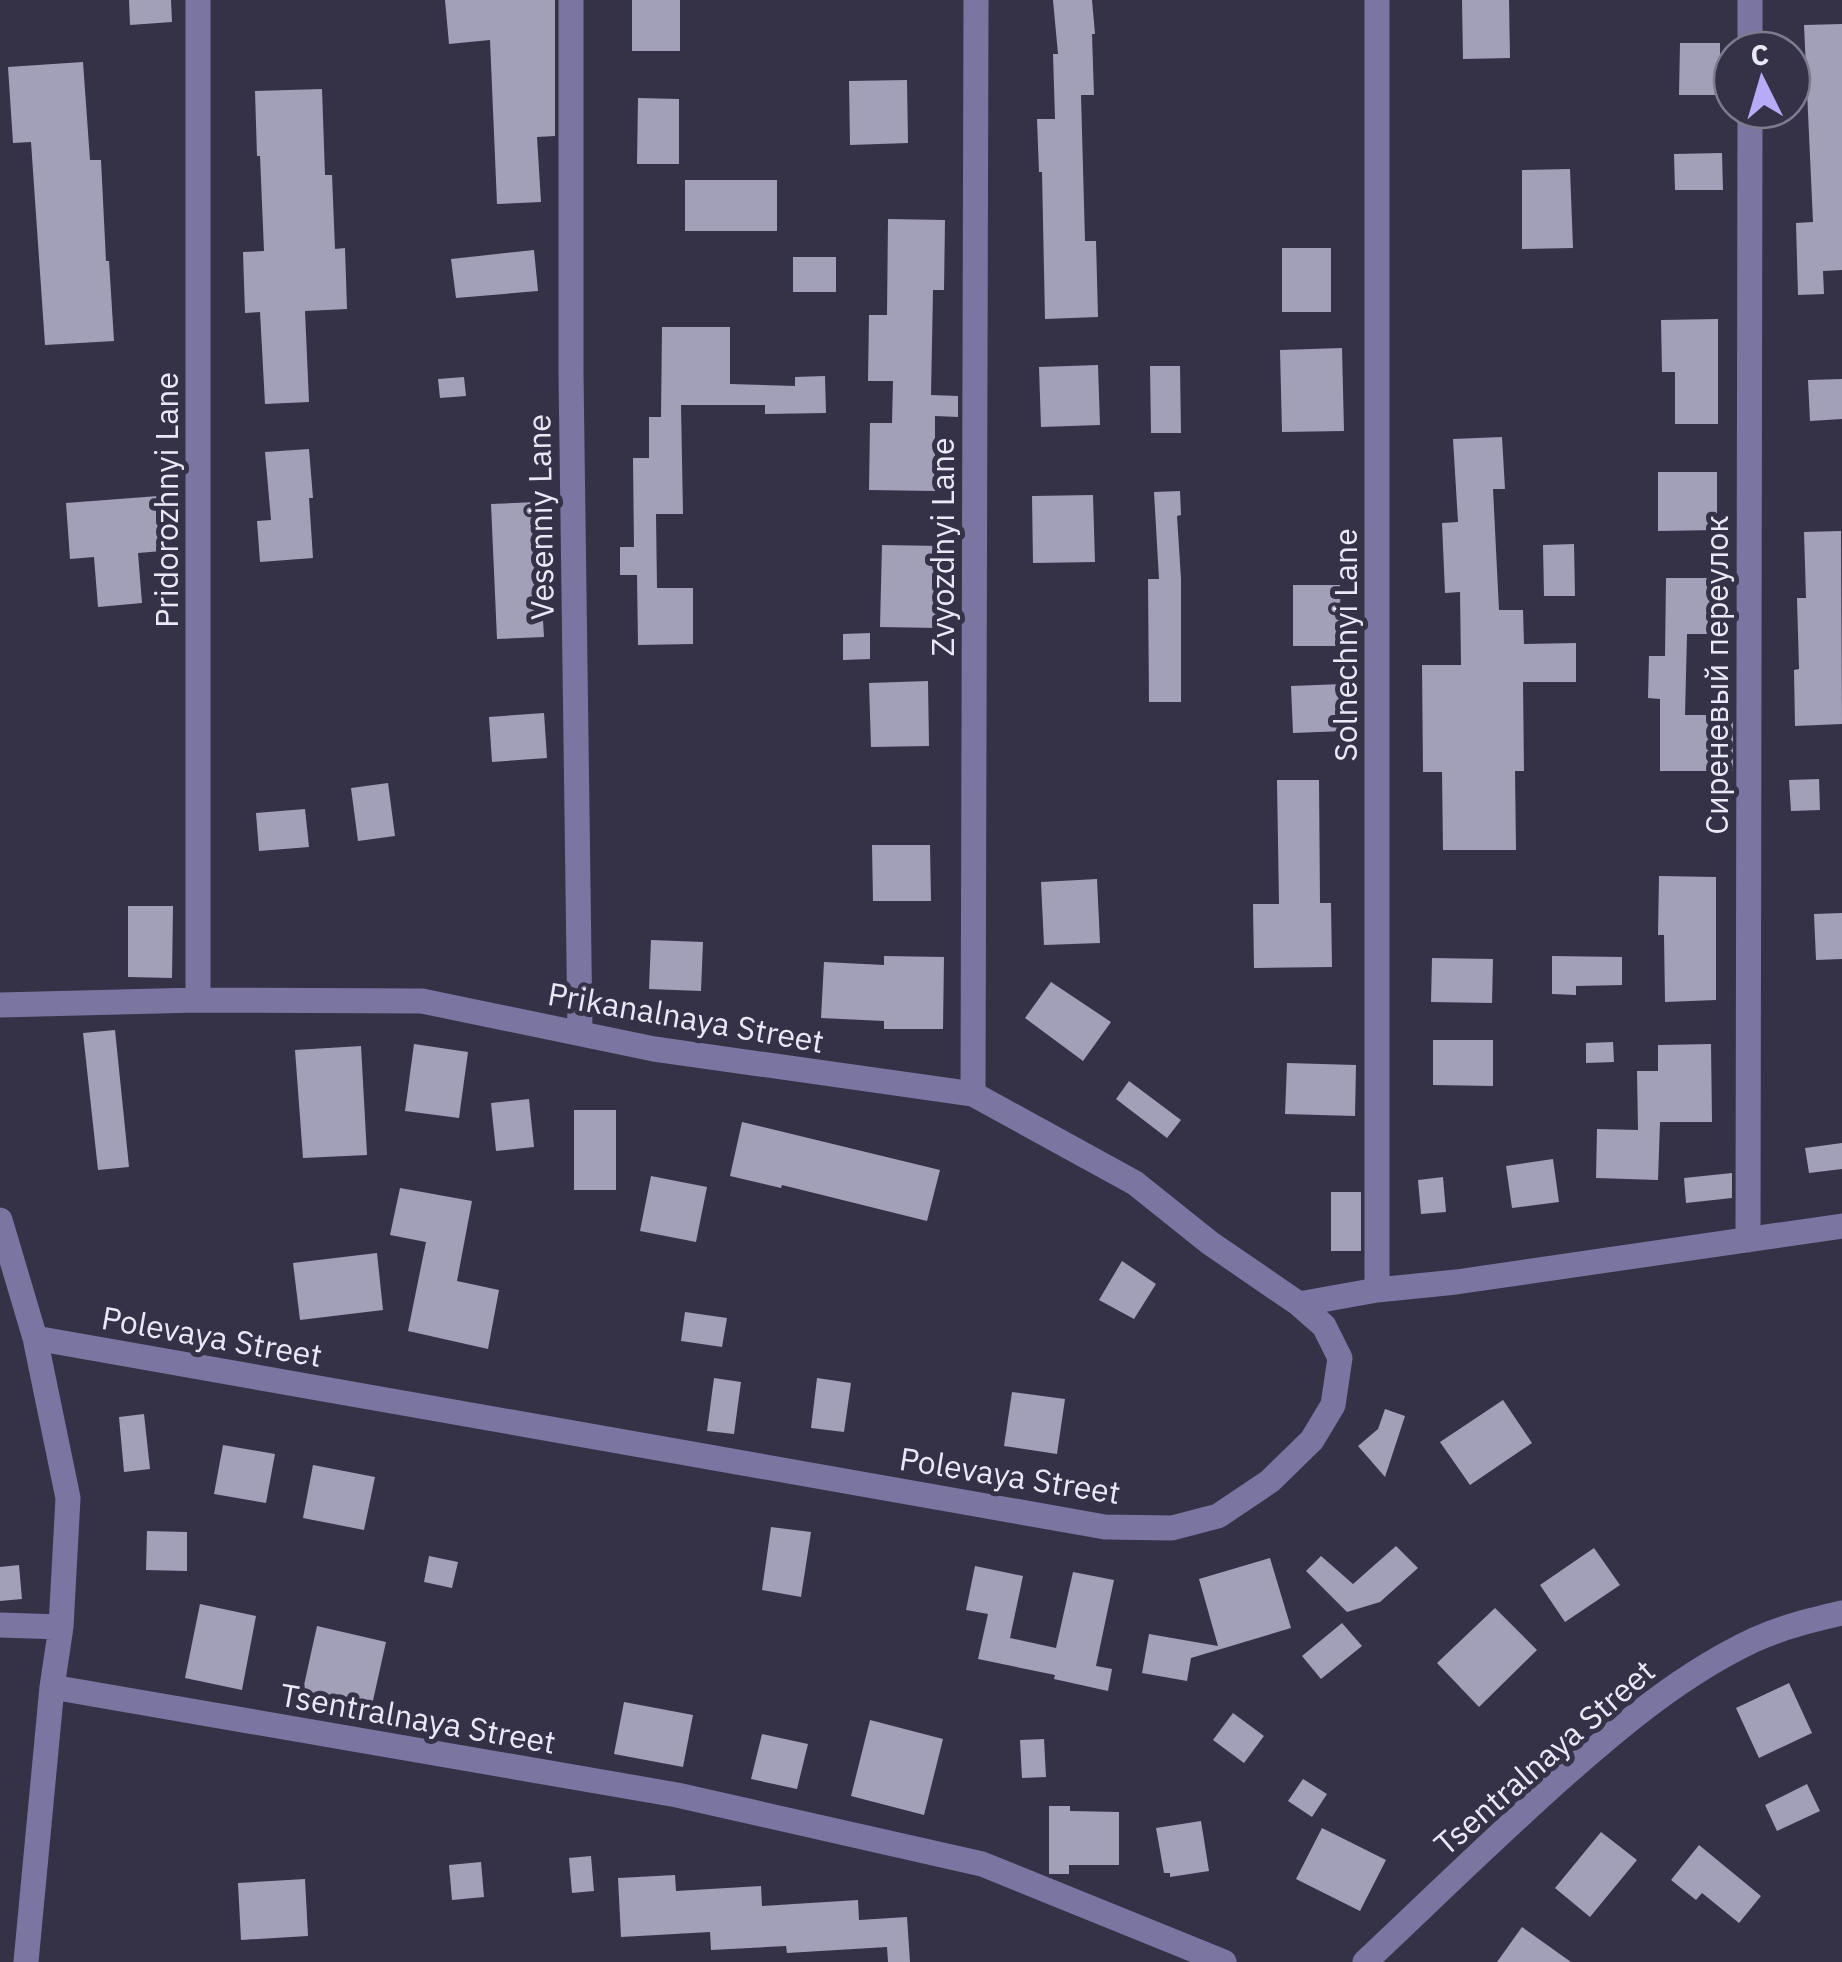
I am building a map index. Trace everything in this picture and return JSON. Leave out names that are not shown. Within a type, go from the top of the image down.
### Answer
[{"type":"street","name":"Pridorozhnyi Lane","points":[[198,0],[198,1000]]},
{"type":"street","name":"Vesenniy Lane","points":[[572,0],[571,373],[580,1034]]},
{"type":"street","name":"Zvyozdnyi Lane","points":[[973,1094],[976,0]]},
{"type":"street","name":"Solnechnyi Lane","points":[[1377,0],[1377,1290]]},
{"type":"street","points":[[1750,0],[1750,30]]},
{"type":"street","name":"Сиреневый переулок","points":[[1748,1240],[1750,130]]},
{"type":"street","name":"Prikanalnaya Street","points":[[0,1005],[198,1000],[422,1001],[654,1049],[973,1094],[1135,1183],[1210,1243],[1299,1304]]},
{"type":"street","points":[[0,1220],[36,1338],[68,1498],[61,1627],[26,1962]]},
{"type":"street","points":[[1299,1304],[1842,1226]]},
{"type":"street","name":"Polevaya Street","points":[[36,1338],[1105,1527],[1172,1528],[1218,1516],[1270,1481],[1312,1440],[1334,1405],[1340,1358],[1324,1326],[1299,1304]]},
{"type":"street","name":"Tsentralnaya Street","points":[[1365,1962],[1518,1816],[1659,1696],[1711,1662],[1758,1638],[1842,1612]]},
{"type":"street","points":[[0,1625],[61,1627]]},
{"type":"street","name":"Tsentralnaya Street","points":[[52,1686],[677,1796],[982,1864],[1224,1962]]},
{"type":"building","points":[[129,0],[171,0],[172,22],[130,25]]},
{"type":"building","points":[[445,0],[555,0],[555,136],[537,137],[541,202],[497,204],[490,40],[449,44]]},
{"type":"building","points":[[632,0],[680,0],[680,51],[632,51]]},
{"type":"building","points":[[1053,0],[1092,0],[1094,95],[1081,95],[1085,241],[1096,241],[1098,317],[1045,319],[1037,119],[1055,119],[1053,54],[1058,54]]},
{"type":"building","points":[[1462,0],[1509,0],[1510,58],[1463,59]]},
{"type":"building","points":[[1842,24],[1842,270],[1823,271],[1824,294],[1798,295],[1796,223],[1813,222],[1809,130],[1812,130],[1812,30],[1804,30],[1804,25]]},
{"type":"building","points":[[1680,43],[1712,43],[1712,95],[1679,95]]},
{"type":"building","points":[[83,62],[90,160],[101,160],[114,341],[45,345],[31,142],[13,143],[8,67]]},
{"type":"building","points":[[907,80],[908,143],[850,145],[849,81]]},
{"type":"building","points":[[322,89],[325,175],[332,175],[335,249],[345,248],[347,309],[305,311],[309,402],[265,404],[260,312],[245,313],[243,252],[264,251],[255,91]]},
{"type":"building","points":[[638,98],[679,99],[679,164],[637,164]]},
{"type":"building","points":[[1722,153],[1723,190],[1675,190],[1674,154]]},
{"type":"building","points":[[1570,169],[1573,248],[1522,249],[1522,170]]},
{"type":"building","points":[[685,180],[777,180],[777,231],[685,231]]},
{"type":"building","points":[[888,219],[945,220],[944,290],[933,290],[931,395],[958,396],[958,417],[935,416],[935,491],[869,490],[870,423],[892,423],[893,381],[868,381],[869,315],[887,315]]},
{"type":"building","points":[[1282,248],[1331,248],[1331,312],[1282,312]]},
{"type":"building","points":[[534,250],[538,291],[456,298],[451,259]]},
{"type":"building","points":[[793,257],[836,257],[836,292],[793,292]]},
{"type":"building","points":[[1718,319],[1718,424],[1675,424],[1675,372],[1662,372],[1661,320]]},
{"type":"building","points":[[662,327],[730,327],[730,384],[795,386],[795,377],[825,376],[826,413],[765,414],[765,405],[681,405],[683,514],[656,514],[657,588],[693,588],[693,644],[638,645],[637,575],[620,575],[620,547],[634,547],[633,458],[649,458],[649,417],[661,417]]},
{"type":"building","points":[[1342,348],[1344,431],[1282,432],[1280,350]]},
{"type":"building","points":[[1098,365],[1100,425],[1041,427],[1039,367]]},
{"type":"building","points":[[1150,366],[1180,366],[1181,433],[1151,433]]},
{"type":"building","points":[[464,377],[466,396],[440,398],[438,379]]},
{"type":"building","points":[[1842,379],[1842,419],[1810,421],[1808,380]]},
{"type":"building","points":[[1502,437],[1505,489],[1493,489],[1499,610],[1523,610],[1524,644],[1576,643],[1576,682],[1523,682],[1524,771],[1515,771],[1516,850],[1443,850],[1442,772],[1423,772],[1422,665],[1461,665],[1460,592],[1445,593],[1442,523],[1458,522],[1453,439]]},
{"type":"building","points":[[309,449],[313,558],[260,562],[257,521],[271,520],[265,452]]},
{"type":"building","points":[[1658,472],[1717,472],[1717,530],[1658,531]]},
{"type":"building","points":[[1180,491],[1181,515],[1177,516],[1181,702],[1149,702],[1148,579],[1159,579],[1154,492]]},
{"type":"building","points":[[1093,495],[1095,562],[1033,563],[1032,496]]},
{"type":"building","points":[[158,496],[162,551],[138,553],[142,603],[98,607],[94,557],[70,559],[66,503]]},
{"type":"building","points":[[536,502],[544,637],[497,639],[491,504]]},
{"type":"building","points":[[1841,531],[1842,724],[1795,726],[1794,670],[1799,669],[1797,598],[1806,598],[1804,532]]},
{"type":"building","points":[[1574,544],[1575,596],[1544,596],[1543,545]]},
{"type":"building","points":[[882,545],[941,546],[939,628],[880,627]]},
{"type":"building","points":[[1666,578],[1729,578],[1728,634],[1687,634],[1685,715],[1733,715],[1733,771],[1660,771],[1660,699],[1648,698],[1649,656],[1665,656]]},
{"type":"building","points":[[1293,585],[1340,585],[1341,646],[1293,646]]},
{"type":"building","points":[[870,633],[870,659],[843,660],[843,634]]},
{"type":"building","points":[[928,681],[929,746],[871,747],[869,683]]},
{"type":"building","points":[[1343,684],[1345,731],[1293,733],[1291,686]]},
{"type":"building","points":[[544,713],[547,758],[492,762],[489,717]]},
{"type":"building","points":[[1819,779],[1820,810],[1791,811],[1789,780]]},
{"type":"building","points":[[1277,780],[1319,780],[1320,903],[1331,903],[1332,967],[1254,968],[1253,904],[1279,904]]},
{"type":"building","points":[[388,783],[395,836],[358,841],[351,788]]},
{"type":"building","points":[[305,809],[309,847],[259,851],[256,813]]},
{"type":"building","points":[[872,845],[930,845],[931,901],[873,901]]},
{"type":"building","points":[[1659,876],[1716,877],[1716,1000],[1665,1002],[1664,935],[1658,935]]},
{"type":"building","points":[[1097,879],[1100,943],[1044,945],[1041,882]]},
{"type":"building","points":[[128,906],[173,906],[172,978],[128,977]]},
{"type":"building","points":[[1842,913],[1842,959],[1816,960],[1814,914]]},
{"type":"building","points":[[651,940],[703,942],[701,991],[649,989]]},
{"type":"building","points":[[884,956],[944,957],[943,1029],[884,1029],[884,1021],[821,1018],[824,962],[884,965]]},
{"type":"building","points":[[1552,956],[1622,957],[1622,985],[1576,986],[1576,995],[1552,994]]},
{"type":"building","points":[[1432,958],[1493,959],[1492,1003],[1431,1002]]},
{"type":"building","points":[[1051,982],[1111,1022],[1083,1061],[1025,1018]]},
{"type":"building","points":[[115,1030],[129,1167],[98,1170],[83,1033]]},
{"type":"building","points":[[1433,1040],[1493,1040],[1493,1086],[1433,1085]]},
{"type":"building","points":[[1613,1042],[1614,1062],[1586,1063],[1586,1043]]},
{"type":"building","points":[[414,1044],[468,1052],[459,1118],[405,1111]]},
{"type":"building","points":[[1711,1044],[1712,1122],[1660,1122],[1658,1180],[1596,1178],[1597,1129],[1638,1130],[1637,1071],[1658,1071],[1658,1045]]},
{"type":"building","points":[[361,1046],[367,1155],[303,1158],[295,1050]]},
{"type":"building","points":[[1287,1063],[1356,1065],[1355,1116],[1285,1114]]},
{"type":"building","points":[[1129,1081],[1181,1120],[1167,1138],[1116,1099]]},
{"type":"building","points":[[529,1099],[534,1147],[496,1151],[491,1103]]},
{"type":"building","points":[[574,1110],[616,1110],[616,1190],[574,1190]]},
{"type":"building","points":[[742,1122],[940,1170],[927,1221],[730,1176]]},
{"type":"building","points":[[1842,1143],[1842,1169],[1809,1173],[1805,1148]]},
{"type":"building","points":[[1553,1159],[1559,1202],[1512,1208],[1506,1166]]},
{"type":"building","points":[[1732,1173],[1732,1198],[1686,1203],[1684,1178]]},
{"type":"building","points":[[651,1176],[707,1187],[696,1242],[640,1231]]},
{"type":"building","points":[[1443,1177],[1446,1212],[1421,1214],[1418,1180]]},
{"type":"building","points":[[400,1188],[472,1201],[457,1281],[499,1290],[488,1349],[408,1331],[426,1242],[390,1235]]},
{"type":"building","points":[[1331,1192],[1361,1192],[1361,1251],[1331,1251]]},
{"type":"building","points":[[377,1253],[383,1310],[300,1320],[293,1263]]},
{"type":"building","points":[[1122,1261],[1156,1284],[1134,1319],[1099,1300]]},
{"type":"building","points":[[685,1312],[727,1318],[722,1347],[681,1341]]},
{"type":"building","points":[[714,1378],[741,1382],[734,1434],[707,1431]]},
{"type":"building","points":[[817,1378],[851,1383],[844,1432],[811,1428]]},
{"type":"building","points":[[1012,1392],[1065,1399],[1057,1454],[1004,1446]]},
{"type":"building","points":[[1503,1400],[1532,1443],[1470,1485],[1440,1442]]},
{"type":"building","points":[[1385,1409],[1405,1416],[1385,1477],[1358,1446],[1378,1429]]},
{"type":"building","points":[[144,1414],[150,1469],[124,1472],[119,1417]]},
{"type":"building","points":[[223,1445],[275,1454],[266,1503],[214,1494]]},
{"type":"building","points":[[313,1465],[375,1477],[364,1530],[303,1518]]},
{"type":"building","points":[[771,1527],[811,1532],[801,1597],[762,1590]]},
{"type":"building","points":[[147,1531],[187,1532],[187,1571],[146,1570]]},
{"type":"building","points":[[1396,1546],[1418,1568],[1380,1602],[1347,1612],[1306,1571],[1321,1556],[1353,1584]]},
{"type":"building","points":[[1594,1548],[1620,1585],[1565,1622],[1540,1585]]},
{"type":"building","points":[[429,1556],[458,1562],[452,1588],[424,1582]]},
{"type":"building","points":[[1270,1558],[1291,1628],[1191,1658],[1187,1681],[1142,1673],[1149,1634],[1218,1646],[1199,1579]]},
{"type":"building","points":[[19,1565],[22,1599],[0,1601],[0,1567]]},
{"type":"building","points":[[975,1566],[1023,1576],[1010,1638],[1056,1648],[1073,1572],[1114,1580],[1096,1666],[1112,1669],[1108,1691],[978,1659],[988,1614],[966,1610]]},
{"type":"building","points":[[200,1604],[256,1616],[242,1690],[185,1678]]},
{"type":"building","points":[[1495,1608],[1537,1650],[1479,1707],[1437,1663]]},
{"type":"building","points":[[1342,1623],[1362,1646],[1321,1679],[1302,1656]]},
{"type":"building","points":[[317,1626],[386,1642],[370,1714],[301,1699]]},
{"type":"building","points":[[1789,1683],[1812,1733],[1759,1758],[1736,1708]]},
{"type":"building","points":[[624,1702],[693,1715],[683,1767],[614,1754]]},
{"type":"building","points":[[1233,1713],[1264,1736],[1244,1763],[1213,1740]]},
{"type":"building","points":[[870,1720],[943,1739],[924,1815],[851,1796]]},
{"type":"building","points":[[762,1734],[808,1744],[797,1789],[751,1779]]},
{"type":"building","points":[[1044,1739],[1046,1777],[1022,1778],[1020,1740]]},
{"type":"building","points":[[1303,1779],[1327,1794],[1312,1817],[1288,1801]]},
{"type":"building","points":[[1807,1784],[1820,1811],[1777,1831],[1765,1805]]},
{"type":"building","points":[[1049,1806],[1070,1806],[1070,1811],[1119,1812],[1119,1865],[1069,1865],[1069,1874],[1049,1874]]},
{"type":"building","points":[[1201,1821],[1209,1871],[1170,1877],[1170,1873],[1164,1873],[1156,1828]]},
{"type":"building","points":[[1322,1828],[1386,1860],[1360,1911],[1296,1879]]},
{"type":"building","points":[[1601,1832],[1637,1860],[1590,1917],[1555,1888]]},
{"type":"building","points":[[1699,1845],[1761,1896],[1739,1923],[1702,1893],[1696,1900],[1671,1880]]},
{"type":"building","points":[[591,1856],[594,1891],[572,1893],[569,1858]]},
{"type":"building","points":[[481,1862],[484,1897],[452,1900],[449,1865]]},
{"type":"building","points":[[675,1875],[676,1891],[761,1886],[762,1906],[858,1900],[859,1920],[907,1917],[910,1962],[888,1962],[887,1947],[787,1953],[786,1946],[711,1950],[710,1932],[621,1937],[618,1878]]},
{"type":"building","points":[[305,1879],[308,1936],[241,1940],[238,1883]]},
{"type":"building","points":[[1522,1927],[1571,1962],[1497,1962]]}]
